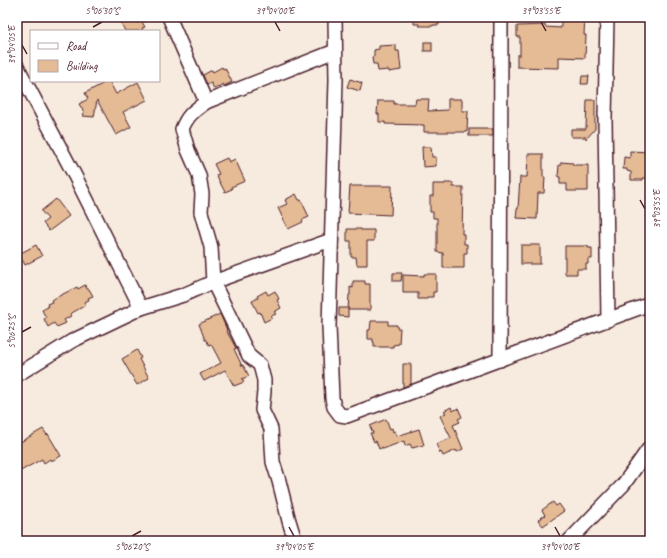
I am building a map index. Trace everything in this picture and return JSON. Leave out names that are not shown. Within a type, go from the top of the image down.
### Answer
[{"type":"street","points":[[169,17],[206,102]]},
{"type":"street","points":[[334,17],[336,80],[329,326],[332,398],[334,407],[340,415],[347,416],[650,304]]},
{"type":"street","points":[[500,360],[501,17]]},
{"type":"street","points":[[607,17],[605,119],[608,320]]},
{"type":"street","points":[[297,541],[294,537],[289,521],[273,462],[271,429],[262,410],[264,380],[260,365],[249,356],[213,282],[211,247],[201,212],[202,194],[199,175],[188,150],[182,129],[185,120],[189,115],[206,102],[335,51]]},
{"type":"street","points":[[17,66],[75,176],[141,308]]},
{"type":"street","points":[[17,375],[72,341],[141,308],[183,295],[213,282],[331,240]]},
{"type":"street","points":[[569,541],[623,486],[650,447]]},
{"type":"building","points":[[118,17],[139,17],[145,27],[142,28],[143,30],[124,30]]},
{"type":"building","points":[[414,17],[439,17],[439,25],[419,26],[419,24],[414,24]]},
{"type":"building","points":[[561,17],[585,17],[585,58],[559,57],[559,68],[517,67],[517,55],[520,55],[520,37],[517,37],[517,26],[545,25],[545,27],[561,28]]},
{"type":"building","points":[[424,42],[432,42],[432,51],[424,51]]},
{"type":"building","points":[[396,45],[396,51],[399,51],[401,70],[389,72],[389,70],[378,71],[377,64],[373,64],[372,57],[374,56],[374,50],[379,49],[379,46]]},
{"type":"building","points":[[222,67],[223,69],[225,68],[232,82],[224,86],[223,84],[214,89],[211,83],[207,85],[203,75]]},
{"type":"building","points":[[582,76],[589,76],[588,84],[581,84]]},
{"type":"building","points":[[350,79],[362,83],[360,91],[347,87]]},
{"type":"building","points":[[106,82],[110,82],[116,94],[138,82],[147,100],[123,112],[131,127],[116,135],[97,100],[94,117],[83,116],[84,112],[79,104],[88,99],[85,93]]},
{"type":"building","points":[[416,99],[429,99],[428,111],[448,110],[448,99],[462,99],[462,111],[468,111],[467,132],[424,132],[424,125],[385,124],[385,122],[379,122],[379,114],[377,114],[378,101],[394,101],[394,104],[415,104]]},
{"type":"building","points":[[587,100],[595,100],[595,129],[586,139],[586,137],[571,137],[571,129],[586,129]]},
{"type":"building","points":[[469,129],[493,129],[493,136],[469,136]]},
{"type":"building","points":[[422,147],[431,147],[432,157],[436,157],[436,166],[423,167]]},
{"type":"building","points":[[630,151],[650,152],[648,178],[643,178],[643,180],[631,180],[631,172],[627,171],[627,169],[623,169],[624,157],[630,158]]},
{"type":"building","points":[[528,154],[543,154],[543,177],[545,177],[544,193],[538,193],[537,219],[516,218],[520,177],[527,177]]},
{"type":"building","points":[[227,158],[229,162],[235,159],[245,181],[231,187],[232,189],[225,192],[216,175],[219,174],[214,164]]},
{"type":"building","points":[[561,162],[573,163],[573,165],[588,165],[588,191],[567,191],[567,184],[560,184],[560,177],[558,177],[559,165],[561,165]]},
{"type":"building","points":[[453,183],[453,187],[463,187],[462,234],[464,234],[464,244],[467,244],[467,253],[464,253],[464,268],[443,268],[443,253],[437,252],[437,218],[433,218],[433,212],[430,212],[430,196],[433,196],[433,184]]},
{"type":"building","points":[[350,186],[392,186],[391,215],[348,213]]},
{"type":"building","points":[[296,194],[299,200],[301,200],[309,217],[302,220],[303,222],[288,229],[278,208],[287,204],[285,200]]},
{"type":"building","points":[[56,199],[69,216],[49,231],[43,223],[48,219],[41,211]]},
{"type":"building","points":[[347,229],[374,230],[374,241],[367,241],[367,265],[357,265],[356,257],[351,257],[351,241],[347,241]]},
{"type":"building","points":[[36,245],[42,256],[25,265],[19,254]]},
{"type":"building","points":[[521,245],[540,245],[540,264],[521,264]]},
{"type":"building","points":[[565,246],[588,246],[588,248],[592,248],[592,259],[588,259],[586,269],[577,269],[577,274],[565,274]]},
{"type":"building","points":[[393,273],[402,273],[401,281],[393,281]]},
{"type":"building","points":[[424,274],[436,274],[436,292],[433,292],[433,297],[418,299],[418,293],[403,293],[403,275],[424,276]]},
{"type":"building","points":[[353,281],[365,281],[365,284],[370,284],[370,310],[348,310],[350,287],[353,288]]},
{"type":"building","points":[[85,285],[93,296],[84,302],[86,305],[70,314],[71,316],[64,320],[66,323],[57,327],[54,323],[48,327],[42,310],[48,307],[47,304],[52,302],[51,300],[77,287],[78,289]]},
{"type":"building","points":[[266,291],[268,295],[275,291],[281,308],[274,312],[276,314],[271,316],[272,318],[264,322],[260,312],[258,313],[252,301]]},
{"type":"building","points":[[339,308],[348,308],[348,317],[339,316]]},
{"type":"building","points":[[220,314],[226,330],[236,348],[234,349],[242,366],[243,365],[249,376],[242,379],[244,382],[234,386],[225,370],[204,381],[200,374],[221,363],[211,344],[209,345],[205,340],[199,324]]},
{"type":"building","points":[[371,321],[388,321],[388,325],[397,325],[397,328],[400,328],[399,344],[393,345],[393,347],[374,347],[373,339],[368,339],[368,330],[370,330]]},
{"type":"building","points":[[137,350],[141,358],[139,359],[149,378],[137,385],[122,359]]},
{"type":"building","points":[[403,364],[411,364],[411,384],[403,387]]},
{"type":"building","points":[[451,407],[453,411],[458,408],[462,417],[458,419],[460,422],[453,425],[463,449],[457,452],[456,450],[443,456],[436,444],[451,438],[440,416],[446,413],[444,411]]},
{"type":"building","points":[[386,419],[390,429],[392,428],[393,432],[395,431],[397,436],[419,429],[424,445],[412,448],[410,444],[405,446],[404,441],[383,449],[383,447],[379,449],[376,441],[374,442],[370,433],[373,433],[370,426]]},
{"type":"building","points":[[43,429],[47,435],[48,434],[61,456],[51,461],[50,459],[44,463],[42,459],[17,473],[17,444]]},
{"type":"building","points":[[553,502],[556,506],[559,504],[564,511],[543,526],[538,520],[545,515],[542,510]]}]
